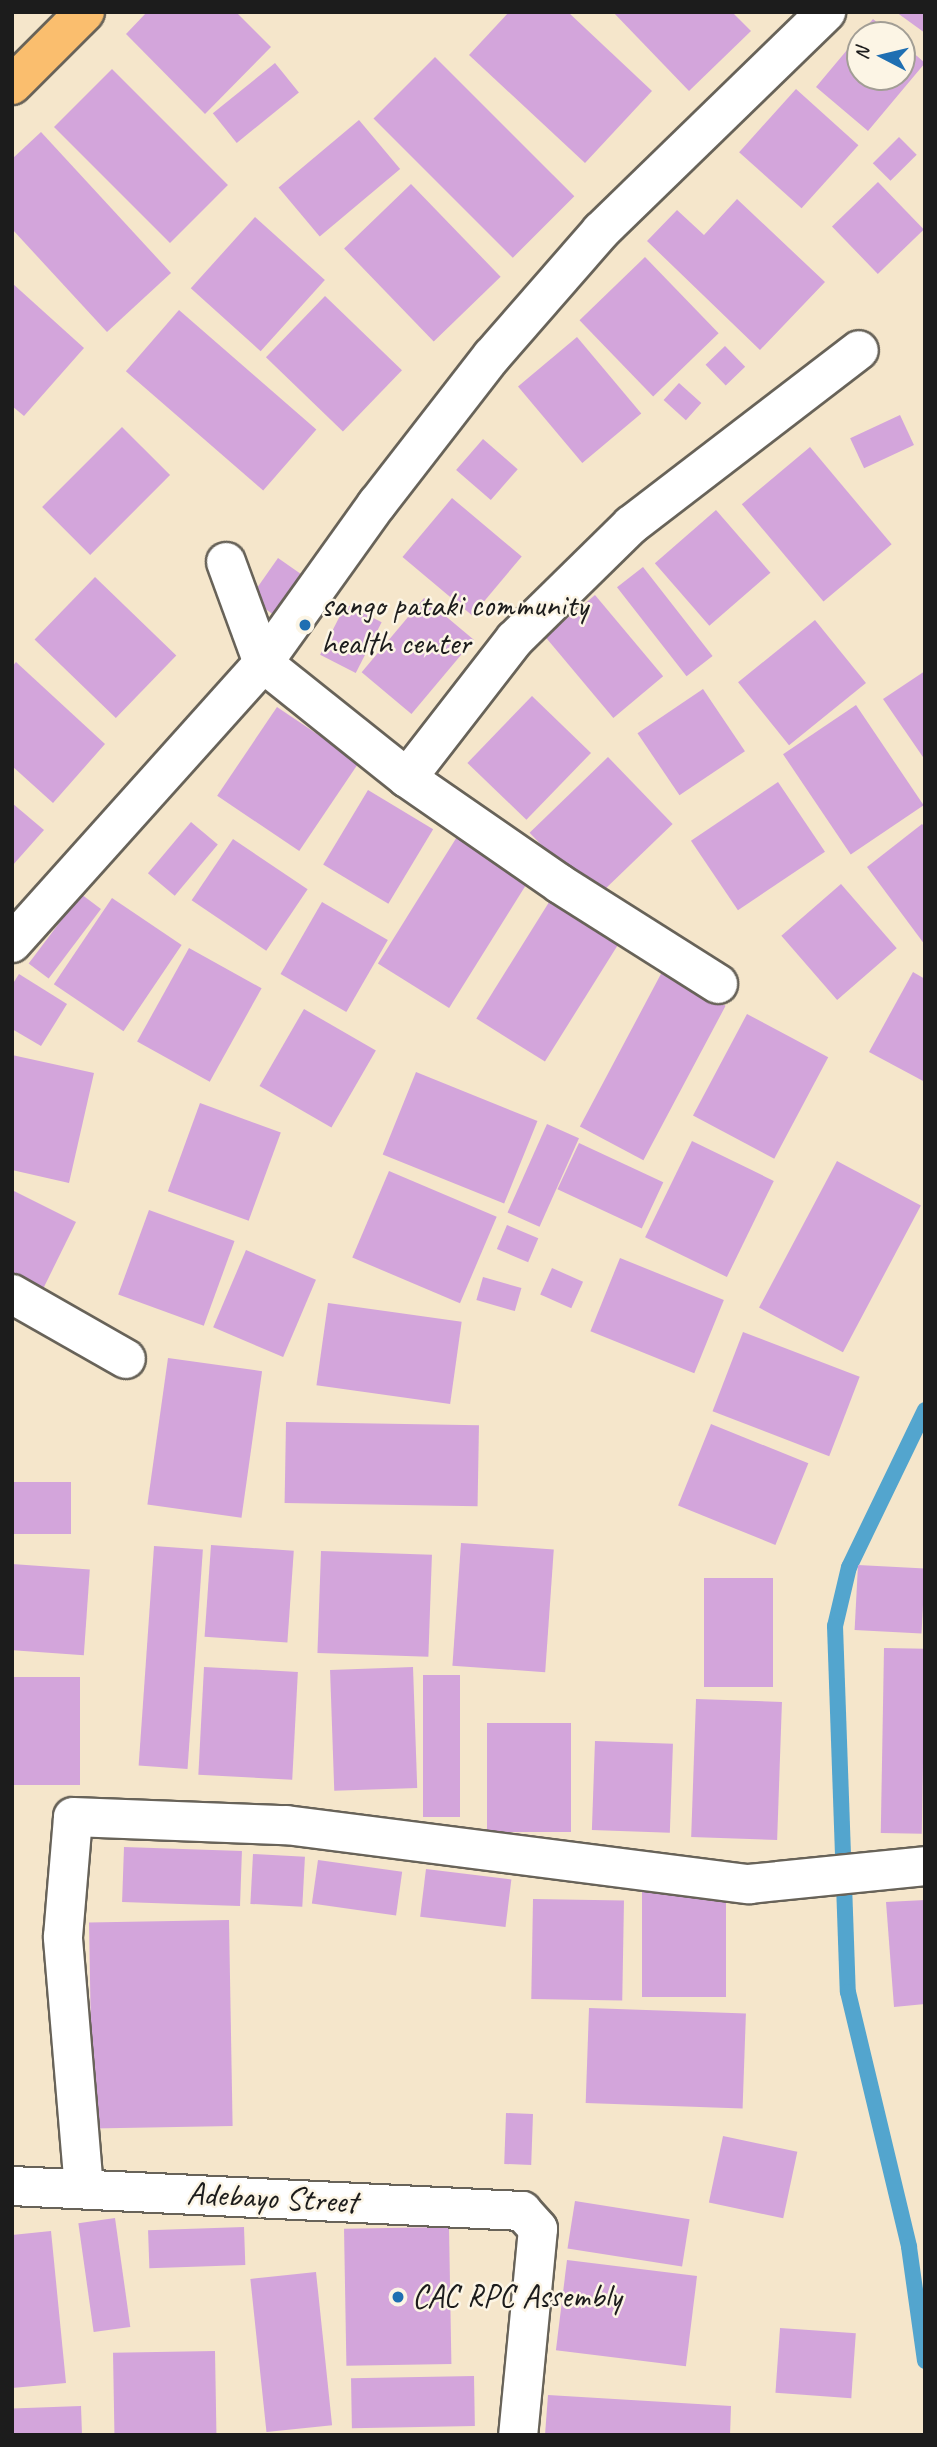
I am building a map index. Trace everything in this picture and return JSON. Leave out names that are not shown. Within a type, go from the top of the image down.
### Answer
[{"type":"main road","points":[[12,85],[85,12]]},
{"type":"street","points":[[12,943],[263,663],[377,503],[492,356],[601,231],[826,12]]},
{"type":"street","points":[[407,778],[515,639],[631,526],[859,350]]},
{"type":"street","points":[[226,562],[263,663],[407,778],[560,884],[718,984]]},
{"type":"street","points":[[12,1294],[126,1359]]},
{"type":"street","points":[[84,2189],[63,1937],[73,1817],[286,1825],[749,1884],[925,1866]]},
{"type":"street","name":"Adebayo Street","points":[[12,2186],[508,2208],[530,2216],[538,2229],[518,2435]]},
{"type":"building","points":[[147,12],[236,12],[271,47],[205,114],[126,34]]},
{"type":"building","points":[[509,12],[568,12],[652,91],[585,163],[469,55]]},
{"type":"building","points":[[613,12],[732,12],[751,31],[689,91]]},
{"type":"building","points":[[896,12],[925,12],[925,33],[916,26],[916,21],[908,21]]},
{"type":"building","points":[[846,51],[846,91],[902,91],[868,131],[816,87]]},
{"type":"building","points":[[916,55],[925,63],[916,74]]},
{"type":"building","points":[[435,57],[574,196],[513,258],[373,119]]},
{"type":"building","points":[[275,63],[299,93],[237,143],[213,113]]},
{"type":"building","points":[[112,69],[228,185],[170,243],[54,127]]},
{"type":"building","points":[[796,89],[858,145],[802,208],[739,152]]},
{"type":"building","points":[[359,120],[400,169],[320,237],[279,187]]},
{"type":"building","points":[[41,132],[171,273],[107,332],[12,229],[12,159]]},
{"type":"building","points":[[899,137],[917,155],[891,181],[873,163]]},
{"type":"building","points":[[878,182],[924,229],[878,274],[832,226]]},
{"type":"building","points":[[411,184],[501,277],[434,341],[344,249]]},
{"type":"building","points":[[737,199],[825,282],[760,350],[647,241],[677,210],[704,235]]},
{"type":"building","points":[[255,217],[325,280],[261,351],[191,288]]},
{"type":"building","points":[[645,257],[719,333],[653,396],[580,320]]},
{"type":"building","points":[[12,283],[84,348],[24,416],[12,406]]},
{"type":"building","points":[[325,296],[402,370],[343,431],[266,357]]},
{"type":"building","points":[[179,310],[316,429],[263,491],[126,371]]},
{"type":"building","points":[[577,337],[641,414],[582,463],[518,386]]},
{"type":"building","points":[[725,346],[745,367],[726,386],[706,365]]},
{"type":"building","points":[[679,383],[701,403],[686,420],[664,400]]},
{"type":"building","points":[[900,415],[914,445],[864,468],[850,438]]},
{"type":"building","points":[[122,427],[170,475],[90,555],[42,507]]},
{"type":"building","points":[[483,439],[518,469],[491,500],[456,470]]},
{"type":"building","points":[[810,447],[892,544],[823,601],[742,504]]},
{"type":"building","points":[[452,498],[522,556],[472,615],[403,557]]},
{"type":"building","points":[[716,510],[770,573],[709,626],[655,563]]},
{"type":"building","points":[[278,558],[307,578],[279,618],[250,598]]},
{"type":"building","points":[[643,567],[713,656],[687,676],[617,587]]},
{"type":"building","points":[[95,577],[176,655],[116,718],[35,640]]},
{"type":"building","points":[[595,595],[663,676],[613,718],[545,637]]},
{"type":"building","points":[[424,598],[474,640],[411,714],[362,672]]},
{"type":"building","points":[[346,604],[382,622],[356,673],[320,655]]},
{"type":"building","points":[[815,620],[866,683],[789,745],[738,682]]},
{"type":"building","points":[[16,662],[105,744],[53,803],[12,766],[12,667]]},
{"type":"building","points":[[925,671],[925,760],[883,699]]},
{"type":"building","points":[[703,689],[745,751],[679,795],[638,733]]},
{"type":"building","points":[[532,696],[591,753],[526,820],[467,763]]},
{"type":"building","points":[[856,705],[924,805],[851,855],[783,754]]},
{"type":"building","points":[[277,707],[359,762],[299,851],[217,796]]},
{"type":"building","points":[[608,757],[673,824],[594,900],[530,833]]},
{"type":"building","points":[[778,782],[825,852],[738,910],[691,841]]},
{"type":"building","points":[[368,790],[433,829],[388,904],[323,865]]},
{"type":"building","points":[[12,803],[44,830],[12,866]]},
{"type":"building","points":[[191,822],[218,844],[175,896],[148,873]]},
{"type":"building","points":[[922,824],[925,827],[925,945],[867,867]]},
{"type":"building","points":[[460,832],[531,877],[449,1008],[378,963]]},
{"type":"building","points":[[233,839],[308,889],[266,951],[192,900]]},
{"type":"building","points":[[841,884],[897,948],[837,1000],[781,936]]},
{"type":"building","points":[[81,894],[101,909],[49,979],[29,963]]},
{"type":"building","points":[[112,898],[182,945],[123,1031],[54,984]]},
{"type":"building","points":[[551,899],[620,942],[545,1061],[476,1019]]},
{"type":"building","points":[[322,902],[388,940],[346,1012],[280,974]]},
{"type":"building","points":[[189,948],[262,988],[210,1082],[137,1042]]},
{"type":"building","points":[[662,972],[726,1006],[643,1160],[580,1127]]},
{"type":"building","points":[[913,972],[925,979],[925,1082],[869,1052]]},
{"type":"building","points":[[19,974],[67,1004],[41,1046],[12,1029],[12,985]]},
{"type":"building","points":[[304,1009],[376,1050],[331,1128],[260,1086]]},
{"type":"building","points":[[747,1014],[828,1057],[774,1159],[693,1116]]},
{"type":"building","points":[[12,1055],[94,1073],[69,1183],[12,1170]]},
{"type":"building","points":[[416,1072],[537,1121],[504,1204],[383,1155]]},
{"type":"building","points":[[200,1103],[281,1132],[249,1221],[168,1191]]},
{"type":"building","points":[[547,1124],[579,1138],[540,1227],[508,1213]]},
{"type":"building","points":[[692,1141],[774,1181],[727,1277],[645,1237]]},
{"type":"building","points":[[579,1143],[663,1182],[642,1229],[557,1189]]},
{"type":"building","points":[[837,1161],[921,1206],[843,1352],[759,1308]]},
{"type":"building","points":[[389,1171],[497,1217],[460,1303],[352,1258]]},
{"type":"building","points":[[12,1190],[76,1222],[43,1289],[12,1274]]},
{"type":"building","points":[[149,1210],[235,1241],[204,1326],[118,1295]]},
{"type":"building","points":[[507,1225],[538,1238],[528,1262],[497,1249]]},
{"type":"building","points":[[246,1250],[316,1280],[283,1357],[213,1327]]},
{"type":"building","points":[[620,1258],[724,1300],[694,1373],[590,1331]]},
{"type":"building","points":[[552,1268],[583,1282],[571,1308],[540,1294]]},
{"type":"building","points":[[483,1277],[521,1288],[515,1311],[476,1300]]},
{"type":"building","points":[[328,1303],[462,1322],[450,1404],[316,1385]]},
{"type":"building","points":[[743,1332],[860,1377],[829,1456],[713,1411]]},
{"type":"building","points":[[168,1358],[262,1371],[241,1518],[147,1505]]},
{"type":"building","points":[[286,1422],[479,1425],[478,1506],[285,1503]]},
{"type":"building","points":[[711,1424],[808,1463],[775,1545],[678,1506]]},
{"type":"building","points":[[12,1482],[71,1482],[71,1534],[12,1534]]},
{"type":"building","points":[[461,1543],[554,1549],[545,1672],[452,1666]]},
{"type":"building","points":[[211,1545],[294,1551],[287,1643],[205,1637]]},
{"type":"building","points":[[154,1546],[203,1549],[188,1769],[139,1765]]},
{"type":"building","points":[[321,1551],[432,1555],[428,1657],[317,1653]]},
{"type":"building","points":[[12,1564],[90,1569],[84,1655],[12,1650]]},
{"type":"building","points":[[858,1565],[925,1569],[922,1633],[855,1630]]},
{"type":"building","points":[[704,1578],[773,1578],[773,1687],[704,1687]]},
{"type":"building","points":[[884,1648],[925,1649],[922,1834],[881,1833]]},
{"type":"building","points":[[204,1667],[298,1672],[292,1780],[198,1775]]},
{"type":"building","points":[[413,1667],[417,1788],[334,1791],[330,1670]]},
{"type":"building","points":[[423,1675],[460,1675],[460,1817],[423,1817]]},
{"type":"building","points":[[12,1677],[80,1677],[80,1785],[12,1785]]},
{"type":"building","points":[[696,1699],[782,1702],[777,1840],[691,1837]]},
{"type":"building","points":[[487,1723],[571,1723],[571,1832],[487,1832]]},
{"type":"building","points":[[595,1741],[673,1744],[670,1833],[592,1830]]},
{"type":"building","points":[[124,1847],[242,1851],[240,1906],[122,1902]]},
{"type":"building","points":[[253,1854],[305,1857],[302,1907],[250,1904]]},
{"type":"building","points":[[318,1860],[402,1872],[396,1915],[312,1904]]},
{"type":"building","points":[[426,1869],[511,1879],[506,1927],[420,1917]]},
{"type":"building","points":[[642,1892],[726,1892],[726,1997],[642,1997]]},
{"type":"building","points":[[533,1899],[624,1901],[622,2001],[531,1999]]},
{"type":"building","points":[[925,1900],[925,2004],[894,2007],[886,1902]]},
{"type":"building","points":[[229,1920],[233,2126],[93,2128],[89,1922]]},
{"type":"building","points":[[589,2008],[746,2013],[743,2108],[586,2103]]},
{"type":"building","points":[[506,2113],[533,2114],[531,2165],[504,2164]]},
{"type":"building","points":[[723,2136],[797,2152],[783,2218],[709,2203]]},
{"type":"building","points":[[575,2201],[690,2219],[682,2267],[567,2248]]},
{"type":"building","points":[[115,2218],[130,2327],[94,2332],[78,2223]]},
{"type":"building","points":[[244,2227],[245,2265],[149,2268],[148,2230]]},
{"type":"building","name":"CAC RPC Assembly","points":[[449,2227],[451,2364],[346,2366],[344,2229]]},
{"type":"building","points":[[51,2231],[66,2383],[12,2388],[12,2235]]},
{"type":"building","points":[[567,2260],[697,2276],[686,2366],[556,2350]]},
{"type":"building","points":[[316,2272],[332,2425],[266,2432],[250,2279]]},
{"type":"building","points":[[780,2328],[856,2333],[851,2398],[775,2393]]},
{"type":"building","points":[[215,2351],[216,2435],[114,2435],[113,2353]]},
{"type":"building","points":[[474,2376],[475,2426],[352,2428],[351,2378]]},
{"type":"building","points":[[548,2395],[731,2406],[730,2435],[545,2435]]},
{"type":"building","points":[[81,2406],[82,2435],[13,2435],[12,2408]]},
{"type":"waterway","points":[[925,1410],[849,1567],[835,1626],[848,1992],[909,2247],[925,2361]]},
{"type":"place","name":"sango pataki community health center","points":[[305,625]]},
{"type":"place","name":"CAC RPC Assembly","points":[[398,2297]]}]
